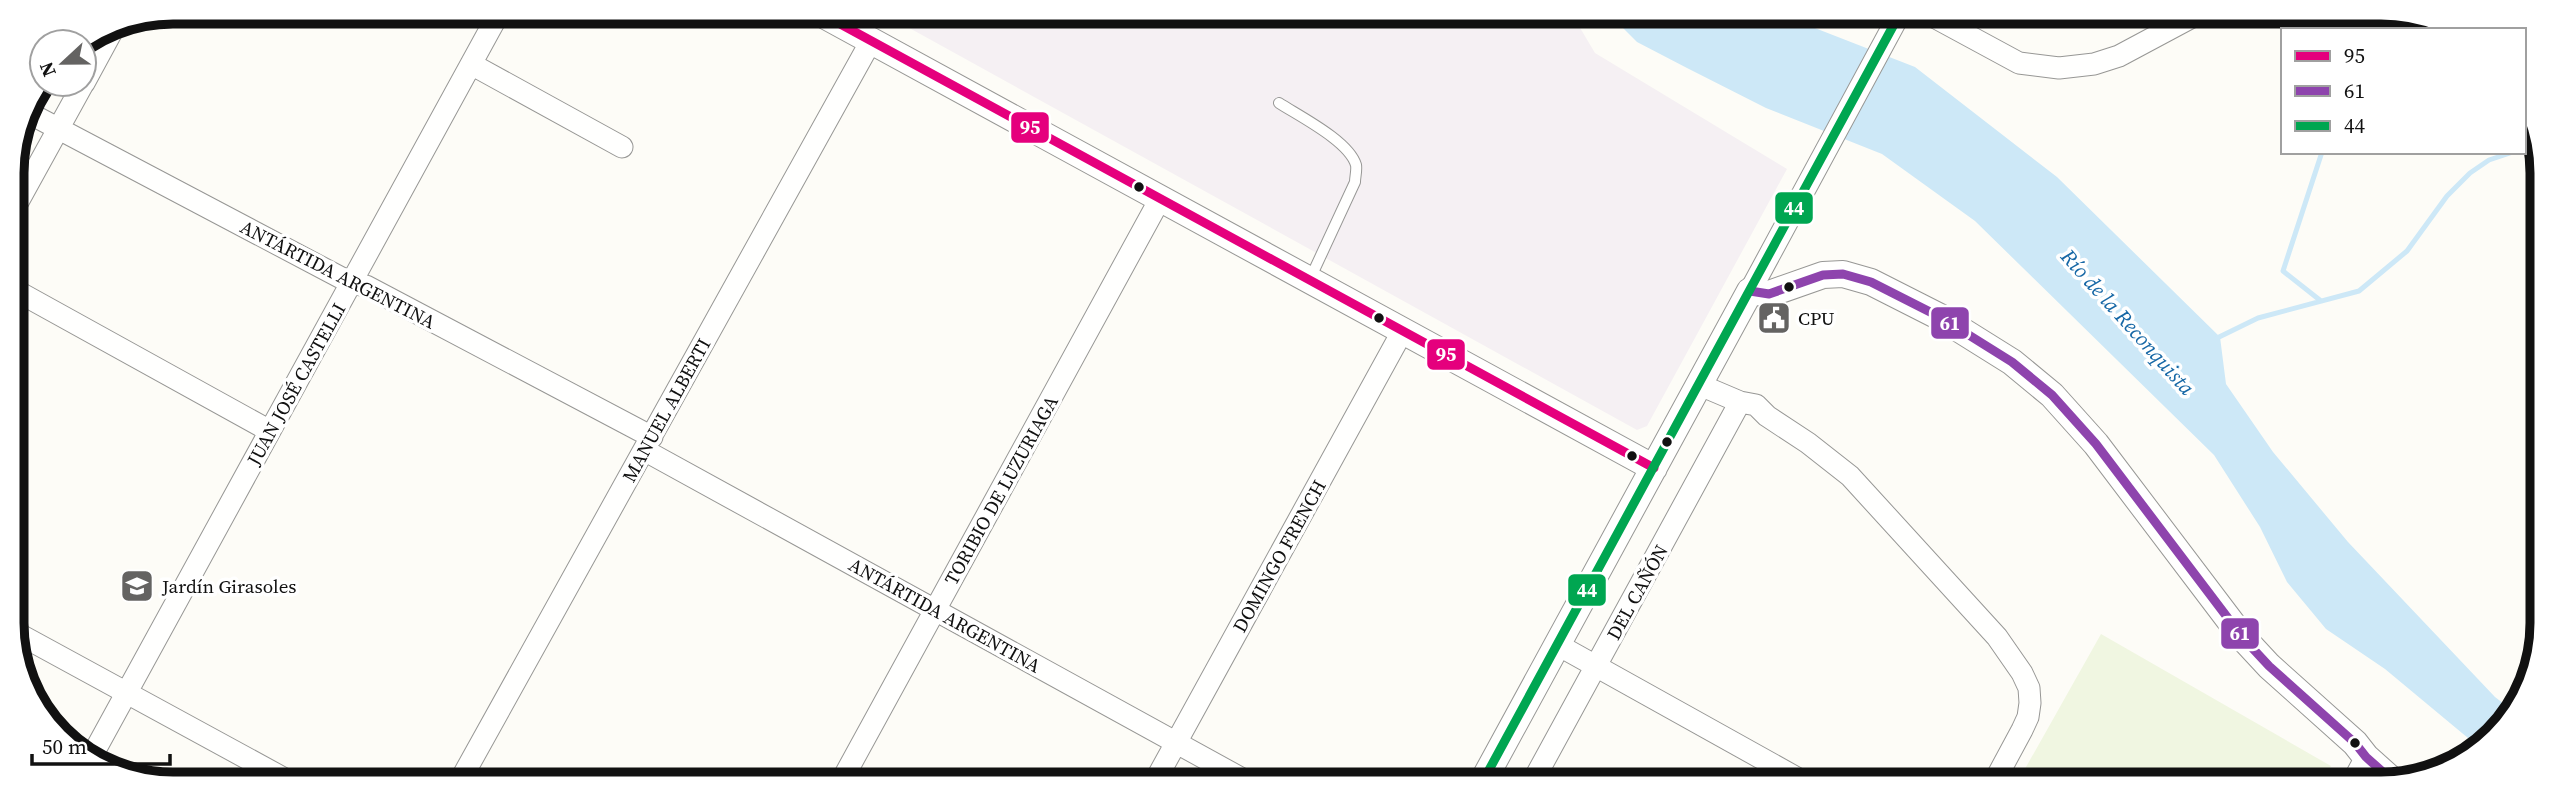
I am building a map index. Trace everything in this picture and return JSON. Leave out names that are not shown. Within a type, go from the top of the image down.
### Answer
[{"type":"street","points":[[1488,771],[1894,24]]},
{"type":"street","points":[[1947,24],[2019,63],[2059,68],[2094,64],[2119,56],[2179,24]]},
{"type":"street","name":"JUAN JOSÉ CASTELLI","points":[[96,749],[492,25]]},
{"type":"street","points":[[841,25],[1654,468]]},
{"type":"street","points":[[98,57],[107,41]]},
{"type":"street","name":"MANUEL ALBERTI","points":[[465,772],[871,41]]},
{"type":"street","points":[[471,64],[622,147]]},
{"type":"street","points":[[25,189],[76,98]]},
{"type":"street","name":"ANTÁRTIDA ARGENTINA","points":[[36,117],[351,283],[366,286],[648,443],[935,610],[1229,772]]},
{"type":"street","name":"TORIBIO DE LUZURIAGA","points":[[847,772],[1160,200]]},
{"type":"street","points":[[1750,291],[1769,294],[1823,275],[1843,274],[1871,282],[1940,317],[2012,362],[2052,395],[2096,444],[2243,638],[2269,666],[2355,743],[2382,771]]},
{"type":"street","points":[[25,295],[270,431]]},
{"type":"street","name":"DOMINGO FRENCH","points":[[1161,772],[1402,332]]},
{"type":"street","points":[[1700,385],[1740,402],[1756,405],[1850,477],[1997,637],[2022,673],[2029,688],[2031,703],[2028,717],[2000,771]]},
{"type":"street","name":"DEL CAÑÓN","points":[[1538,771],[1740,402]]},
{"type":"street","points":[[26,638],[272,772]]},
{"type":"street","points":[[1558,645],[1785,771]]},
{"type":"street","points":[[2358,771],[2366,757]]},
{"type":"lane","points":[[1279,103],[1330,137],[1348,152],[1357,166],[1355,181],[1309,281]]},
{"type":"shaded area","points":[[1578,24],[1595,53],[1787,169],[1647,426],[1637,430],[903,25]]},
{"type":"green space","points":[[2101,634],[2331,766],[2328,771],[2024,771]]},
{"type":"water","name":"Río de la Reconquista","points":[[1619,24],[1805,24],[1915,67],[2057,177],[2220,337],[2226,384],[2273,452],[2348,542],[2504,704],[2492,721],[2471,740],[2385,669],[2326,629],[2287,582],[2260,527],[2214,455],[1975,221],[1882,154],[1766,108],[1637,42]]},
{"type":"waterway","points":[[2363,28],[2364,24]]},
{"type":"waterway","points":[[2321,154],[2283,271],[2321,301]]},
{"type":"waterway","points":[[2215,339],[2258,318],[2359,291],[2407,251],[2447,196],[2470,173],[2489,160],[2507,154]]},
{"type":"transit line","name":"44","points":[[1488,771],[1894,24]]},
{"type":"transit line","name":"95","points":[[842,25],[1654,468]]},
{"type":"transit line","name":"61","points":[[1750,291],[1769,294],[1823,275],[1843,274],[1871,282],[1940,317],[2012,362],[2052,395],[2096,444],[2243,638],[2269,666],[2355,743],[2382,771]]},
{"type":"place","name":"CPU","points":[[1774,318]]},
{"type":"place","name":"Jardín Girasoles","points":[[137,586]]}]
